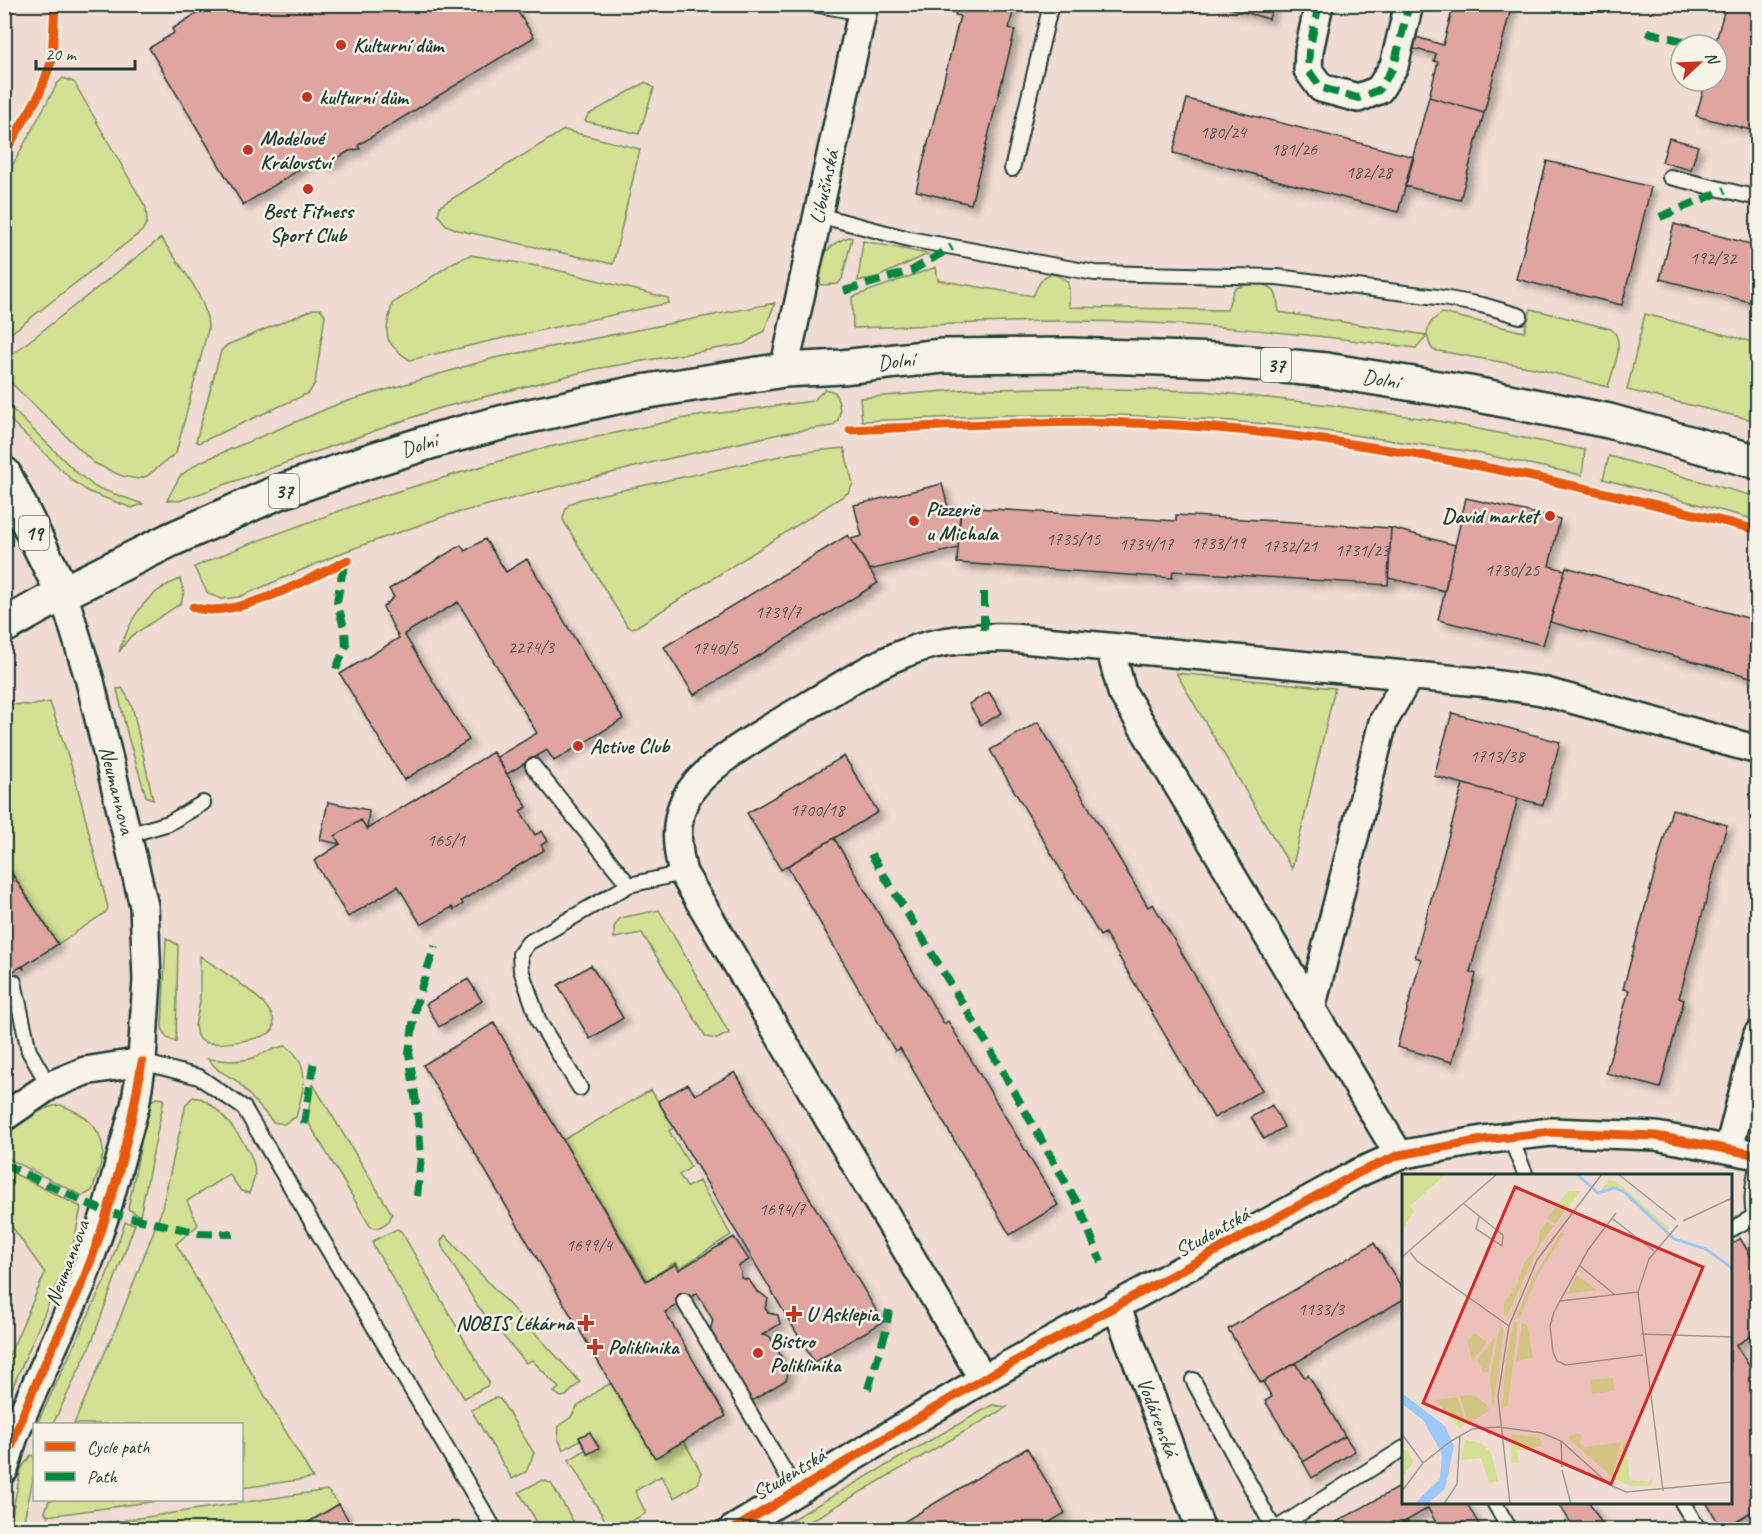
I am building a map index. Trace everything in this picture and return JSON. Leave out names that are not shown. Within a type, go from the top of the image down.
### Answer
[{"type":"main road","name":"Dolní","points":[[4,626],[63,593],[170,540],[274,494],[439,439],[516,419],[635,393],[784,370],[842,367],[942,356],[1070,355],[1219,360],[1326,370],[1469,393],[1609,421],[1758,462]]},
{"type":"main road","name":"19","points":[[4,474],[63,593]]},
{"type":"street","points":[[1319,4],[1309,51],[1308,70],[1321,88],[1358,98],[1379,90],[1394,66],[1409,4]]},
{"type":"street","name":"Libušínská","points":[[784,370],[863,9]]},
{"type":"street","name":"Neumannova","points":[[4,1470],[24,1411],[81,1286],[106,1212],[135,1106],[142,1062],[147,980],[144,906],[90,681],[63,593]]},
{"type":"street","points":[[983,1379],[683,873],[677,849],[678,821],[685,800],[704,776],[736,750],[873,667],[905,652],[945,641],[984,637],[1479,682],[1542,691],[1758,750]]},
{"type":"street","points":[[1110,648],[1122,692],[1399,1155]]},
{"type":"street","points":[[1311,1009],[1383,722],[1409,676]]},
{"type":"street","points":[[1728,1149],[1758,1034]]},
{"type":"street","points":[[7,1108],[85,1071],[142,1062]]},
{"type":"street","name":"Studentská","points":[[732,1530],[983,1379],[1358,1173],[1399,1155],[1551,1132],[1656,1136],[1758,1155]]},
{"type":"street","name":"Vodárenská","points":[[1116,1305],[1197,1527]]},
{"type":"lane","points":[[813,4],[863,9]]},
{"type":"lane","points":[[1012,169],[1052,4]]},
{"type":"lane","points":[[1670,177],[1758,198]]},
{"type":"lane","points":[[818,215],[909,239],[1095,273],[1277,277],[1437,297],[1482,305],[1520,316]]},
{"type":"lane","points":[[533,766],[629,885]]},
{"type":"lane","points":[[128,835],[169,822],[203,803]]},
{"type":"lane","points":[[580,1088],[539,1022],[521,970],[520,954],[528,943],[629,885],[683,873]]},
{"type":"lane","points":[[14,982],[29,1051],[50,1086]]},
{"type":"lane","points":[[142,1062],[199,1077],[244,1108],[495,1530]]},
{"type":"lane","points":[[1510,1137],[1525,1174]]},
{"type":"lane","points":[[1732,1230],[1755,1221],[1754,1180],[1758,1162]]},
{"type":"lane","points":[[684,1301],[796,1491]]},
{"type":"lane","points":[[1193,1380],[1274,1529],[1402,1449]]},
{"type":"lane","points":[[1495,1504],[1510,1530]]},
{"type":"lane","points":[[1683,1504],[1700,1530]]},
{"type":"green space","points":[[63,78],[74,82],[146,208],[147,222],[142,231],[5,338],[5,179],[57,84]]},
{"type":"green space","points":[[646,82],[654,88],[639,134],[585,121],[588,115]]},
{"type":"green space","points":[[564,130],[640,149],[613,264],[458,230],[446,225],[438,215],[440,206]]},
{"type":"green space","points":[[161,238],[198,294],[207,318],[208,329],[176,453],[147,476],[138,479],[122,476],[94,463],[5,377],[5,360]]},
{"type":"green space","points":[[852,238],[842,279],[838,284],[821,285],[820,275],[826,253],[837,242]]},
{"type":"green space","points":[[863,241],[928,254],[880,276],[858,281]]},
{"type":"green space","points":[[470,255],[549,268],[668,298],[669,303],[410,360],[394,348],[388,336],[392,304],[454,262]]},
{"type":"green space","points":[[936,267],[938,280],[1033,296],[1045,276],[1054,275],[1067,281],[1069,307],[1227,310],[1234,289],[1262,285],[1268,286],[1275,293],[1279,312],[1427,335],[1416,348],[1329,337],[1155,323],[1067,321],[853,328],[852,297]]},
{"type":"green space","points":[[775,303],[764,331],[744,344],[595,369],[436,409],[179,501],[167,500],[180,476],[198,463],[338,404],[494,358]]},
{"type":"green space","points":[[314,309],[321,309],[325,315],[315,383],[309,393],[199,443],[196,441],[221,351],[227,345]]},
{"type":"green space","points":[[1531,309],[1611,329],[1616,334],[1618,348],[1608,387],[1534,368],[1433,350],[1427,335],[1431,323],[1442,313],[1524,332]]},
{"type":"green space","points":[[1645,314],[1757,343],[1757,421],[1627,390]]},
{"type":"green space","points":[[1067,388],[1204,391],[1331,405],[1433,420],[1585,450],[1582,475],[1472,452],[1291,426],[1219,420],[1120,415],[1009,415],[862,421],[860,398],[970,389]]},
{"type":"green space","points":[[825,389],[835,392],[839,406],[839,419],[832,426],[784,433],[658,461],[445,516],[346,551],[239,597],[222,599],[208,594],[194,567],[241,547],[372,499],[540,449],[690,417],[813,401]]},
{"type":"green space","points":[[4,401],[74,470],[95,487],[143,504],[132,508],[89,492],[73,481],[5,415]]},
{"type":"green space","points":[[844,448],[853,484],[848,493],[636,627],[627,626],[563,520],[565,510],[570,504],[585,498],[794,453]]},
{"type":"green space","points":[[1609,456],[1757,497],[1757,520],[1603,479]]},
{"type":"green space","points":[[180,579],[184,592],[181,603],[130,637],[119,652],[140,608],[157,591]]},
{"type":"green space","points":[[1176,673],[1335,688],[1292,869]]},
{"type":"green space","points":[[122,688],[133,709],[153,800],[146,796],[128,737],[117,689]]},
{"type":"green space","points":[[50,702],[75,777],[108,908],[106,912],[58,944],[5,862],[4,704],[34,705]]},
{"type":"green space","points":[[659,910],[729,1033],[717,1039],[706,1037],[642,933],[614,938],[614,927],[620,918]]},
{"type":"green space","points":[[166,938],[178,945],[176,1042],[167,1038],[162,1028]]},
{"type":"green space","points":[[200,956],[241,984],[261,1001],[273,1018],[272,1031],[259,1037],[228,1043],[204,1042],[197,1037],[195,1026],[200,1002]]},
{"type":"green space","points":[[286,1046],[300,1061],[304,1078],[296,1117],[284,1124],[273,1122],[237,1081],[218,1070],[208,1059],[247,1060]]},
{"type":"green space","points":[[313,1084],[392,1214],[389,1221],[380,1227],[370,1226],[307,1120]]},
{"type":"green space","points":[[651,1090],[674,1127],[669,1131],[691,1167],[679,1175],[687,1187],[699,1181],[731,1235],[680,1268],[676,1262],[647,1280],[563,1140]]},
{"type":"green space","points":[[193,1097],[202,1099],[217,1110],[233,1128],[252,1158],[254,1177],[249,1193],[241,1191],[229,1174],[187,1201],[198,1225],[176,1244],[313,1478],[243,1488],[243,1423],[74,1423],[120,1318],[161,1212],[186,1104]]},
{"type":"green space","points":[[156,1098],[164,1099],[140,1216],[128,1209],[149,1102]]},
{"type":"green space","points":[[60,1105],[89,1121],[99,1134],[101,1141],[103,1154],[101,1165],[92,1191],[83,1196],[5,1157],[5,1136],[37,1112]]},
{"type":"green space","points":[[5,1169],[81,1207],[73,1247],[5,1405],[5,1365],[45,1273],[5,1217]]},
{"type":"green space","points":[[125,1222],[135,1224],[91,1344],[53,1423],[37,1423],[105,1280]]},
{"type":"green space","points":[[397,1229],[401,1231],[489,1382],[487,1386],[464,1398],[373,1245],[373,1241]]},
{"type":"green space","points":[[445,1235],[580,1382],[566,1396],[561,1397],[554,1392],[559,1388],[532,1360],[526,1363],[477,1305],[442,1247],[441,1241]]},
{"type":"green space","points":[[611,1383],[655,1458],[684,1441],[701,1472],[697,1484],[674,1498],[661,1476],[635,1491],[646,1513],[621,1524],[605,1520],[569,1460],[586,1449],[588,1454],[598,1448],[590,1432],[579,1437],[580,1440],[563,1450],[558,1438],[559,1426],[571,1417],[577,1407]]},
{"type":"green space","points":[[495,1398],[500,1399],[534,1453],[526,1472],[512,1479],[471,1410]]},
{"type":"green space","points":[[992,1405],[1007,1407],[797,1529],[775,1529]]},
{"type":"green space","points":[[31,1455],[33,1456],[33,1480],[22,1529],[9,1529],[21,1469]]},
{"type":"green space","points":[[542,1480],[551,1483],[578,1529],[541,1529],[519,1492]]},
{"type":"green space","points":[[327,1490],[339,1504],[296,1529],[60,1530]]},
{"type":"green space","points":[[49,1501],[157,1501],[48,1516],[45,1512]]},
{"type":"building","name":"kulturní dům","points":[[211,4],[513,4],[534,37],[358,145],[360,149],[349,151],[325,166],[319,157],[243,205],[149,48],[174,33],[172,29]]},
{"type":"building","points":[[957,4],[1015,4],[1009,28],[1015,30],[971,204],[916,191],[960,16],[955,15]]},
{"type":"building","points":[[1215,4],[1273,4],[1269,19]]},
{"type":"building","points":[[1454,4],[1512,4],[1484,113],[1429,97],[1438,62],[1434,61],[1436,54],[1406,47],[1409,35],[1443,45]]},
{"type":"building","points":[[1726,4],[1758,4],[1758,106],[1751,130],[1696,116],[1703,93],[1729,93],[1729,33],[1718,33]]},
{"type":"building","points":[[1429,97],[1484,113],[1460,200],[1405,186]]},
{"type":"building","points":[[1187,99],[1414,157],[1398,212],[1173,153]]},
{"type":"building","points":[[1669,138],[1698,146],[1691,170],[1662,162]]},
{"type":"building","points":[[1547,161],[1651,187],[1622,305],[1516,279]]},
{"type":"building","points":[[1674,224],[1758,246],[1758,304],[1660,279]]},
{"type":"building","points":[[942,484],[950,515],[960,513],[958,548],[870,570],[851,539],[862,536],[854,505]]},
{"type":"building","points":[[1466,498],[1560,519],[1549,566],[1565,570],[1543,645],[1438,620]]},
{"type":"building","points":[[961,507],[1176,521],[1176,515],[1391,528],[1388,585],[1173,571],[1172,578],[957,563]]},
{"type":"building","points":[[1391,528],[1455,545],[1445,591],[1388,578]]},
{"type":"building","points":[[848,535],[878,583],[694,695],[664,647]]},
{"type":"building","points":[[485,539],[506,572],[527,559],[623,719],[554,761],[547,750],[507,774],[497,757],[537,733],[458,602],[404,634],[469,740],[404,780],[340,674],[399,638],[383,607],[394,597],[389,589],[461,545],[465,551]]},
{"type":"building","points":[[1566,567],[1758,621],[1758,679],[1550,622]]},
{"type":"building","points":[[989,692],[1002,713],[981,725],[969,704]]},
{"type":"building","points":[[1452,713],[1560,742],[1543,805],[1434,776]]},
{"type":"building","points":[[1038,722],[1148,907],[1153,904],[1262,1090],[1214,1118],[1105,933],[1100,936],[990,750]]},
{"type":"building","points":[[493,752],[527,807],[520,811],[535,835],[542,831],[548,841],[541,845],[544,850],[461,901],[463,904],[454,910],[452,907],[421,925],[398,886],[348,917],[314,861],[340,844],[335,836],[361,820],[367,829]]},
{"type":"building","points":[[844,756],[878,812],[781,870],[747,813]]},
{"type":"building","points":[[1463,784],[1518,798],[1470,972],[1476,974],[1452,1062],[1397,1047],[1421,959],[1415,957]]},
{"type":"building","points":[[328,802],[369,810],[367,829],[361,820],[335,836],[340,844],[320,840]]},
{"type":"building","points":[[1672,809],[1727,825],[1679,998],[1684,1000],[1660,1088],[1606,1073],[1629,990],[1623,989]]},
{"type":"building","points":[[834,838],[944,1024],[948,1021],[1058,1205],[1010,1235],[900,1048],[895,1051],[787,866]]},
{"type":"building","points":[[4,862],[58,944],[23,966],[24,970],[22,966],[4,977]]},
{"type":"building","points":[[591,965],[623,1018],[590,1039],[558,985]]},
{"type":"building","points":[[468,979],[482,1001],[439,1027],[426,1004]]},
{"type":"building","points":[[494,1023],[646,1281],[676,1264],[679,1270],[734,1237],[749,1260],[738,1266],[741,1278],[749,1280],[758,1293],[768,1299],[765,1308],[768,1313],[778,1315],[780,1324],[762,1335],[770,1337],[789,1370],[786,1380],[750,1402],[709,1334],[713,1320],[697,1293],[665,1312],[726,1416],[655,1458],[423,1065]]},
{"type":"building","points":[[735,1072],[883,1322],[814,1362],[658,1101],[688,1084],[695,1095]]},
{"type":"building","points":[[1272,1105],[1284,1127],[1264,1139],[1251,1117]]},
{"type":"building","points":[[1740,1238],[1758,1268],[1758,1332],[1736,1345],[1758,1380],[1758,1508],[1722,1529],[1707,1504],[1732,1504],[1732,1244]]},
{"type":"building","points":[[1374,1243],[1402,1288],[1402,1300],[1261,1383],[1228,1329]]},
{"type":"building","points":[[1295,1363],[1305,1378],[1308,1375],[1345,1436],[1303,1462],[1265,1401],[1272,1397],[1263,1382]]},
{"type":"building","points":[[590,1432],[599,1448],[588,1454],[579,1437]]},
{"type":"building","points":[[1345,1436],[1355,1451],[1312,1478],[1303,1462]]},
{"type":"building","points":[[1027,1448],[1065,1513],[1041,1527],[1042,1530],[890,1530]]},
{"type":"building","points":[[1402,1485],[1402,1504],[1467,1504],[1482,1530],[1440,1530],[1428,1508],[1391,1530],[1336,1530],[1333,1524]]},
{"type":"building","points":[[339,1504],[354,1530],[296,1530]]},
{"type":"building","points":[[1559,1504],[1590,1504],[1606,1530],[1575,1530]]},
{"type":"marked path","points":[[1319,4],[1309,51],[1308,70],[1321,88],[1358,98],[1379,90],[1394,66],[1409,4]]},
{"type":"marked path","points":[[1647,32],[1669,38]]},
{"type":"marked path","points":[[1660,217],[1725,190]]},
{"type":"marked path","points":[[844,291],[911,271],[952,247]]},
{"type":"marked path","points":[[336,669],[346,646],[345,631],[337,602],[342,574],[348,560]]},
{"type":"marked path","points":[[984,592],[984,637]]},
{"type":"marked path","points":[[871,854],[986,1042],[1080,1208],[1101,1262]]},
{"type":"marked path","points":[[417,1196],[421,1157],[409,1053],[416,1004],[435,946]]},
{"type":"marked path","points":[[304,1124],[314,1061]]},
{"type":"marked path","points":[[4,1164],[106,1212],[199,1233],[233,1234]]},
{"type":"marked path","points":[[868,1389],[885,1334],[889,1310]]},
{"type":"cycle path","points":[[4,154],[39,95],[52,60],[55,4]]},
{"type":"cycle path","points":[[850,430],[1072,422],[1161,424],[1275,434],[1345,443],[1483,467],[1758,530]]},
{"type":"cycle path","points":[[193,607],[210,610],[229,609],[250,603],[293,587],[348,560]]},
{"type":"cycle path","points":[[4,1470],[29,1400],[80,1288],[100,1234],[125,1148],[142,1062]]},
{"type":"cycle path","points":[[732,1530],[983,1379],[1358,1173],[1399,1155],[1483,1140],[1551,1132],[1656,1136],[1758,1155]]},
{"type":"place","name":"Kulturní dům","points":[[341,45]]},
{"type":"place","name":"kulturní dům","points":[[307,97]]},
{"type":"place","name":"Modelové Království","points":[[248,150]]},
{"type":"place","name":"Best Fitness Sport Club","points":[[308,189]]},
{"type":"place","name":"David market","points":[[1550,516]]},
{"type":"place","name":"Pizzerie u Michala","points":[[914,521]]},
{"type":"place","name":"Active Club","points":[[578,746]]},
{"type":"place","name":"U Asklepia","points":[[794,1314]]},
{"type":"place","name":"NOBIS Lékárna","points":[[586,1323]]},
{"type":"place","name":"Poliklinika","points":[[595,1347]]},
{"type":"place","name":"Bistro Poliklinika","points":[[758,1353]]}]
